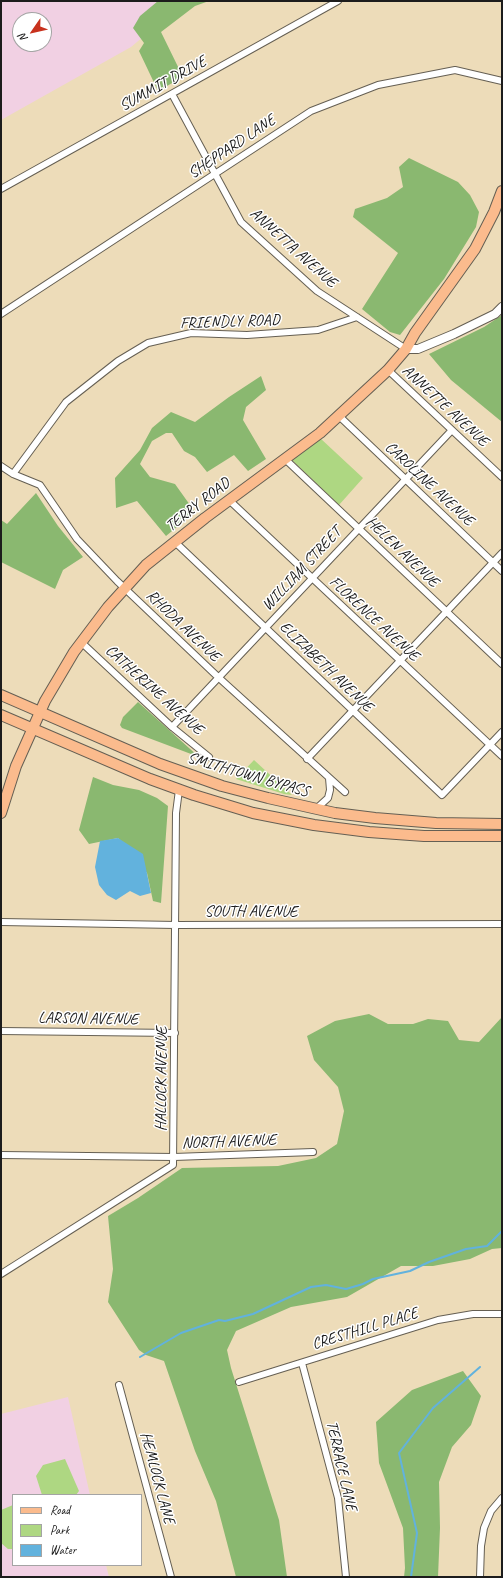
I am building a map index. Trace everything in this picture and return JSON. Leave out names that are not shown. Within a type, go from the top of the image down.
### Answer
[{"type":"main road","name":"TERRY ROAD","points":[[1,813],[16,766],[31,728],[59,675],[81,642],[124,588],[140,571],[175,542],[284,458],[315,437],[388,370],[406,349],[415,333],[433,310],[475,249],[494,212],[502,191]]},
{"type":"main road","name":"SMITHTOWN BYPASS","points":[[1,695],[191,775],[238,790],[316,809],[402,821],[502,824]]},
{"type":"main road","name":"SMITHTOWN BYPASS","points":[[1,715],[132,772],[179,790],[260,814],[331,828],[404,835],[502,836]]},
{"type":"street","name":"SUMMIT DRIVE","points":[[1,189],[338,1]]},
{"type":"street","name":"SHEPPARD LANE","points":[[1,314],[311,111],[378,86],[455,70],[502,81]]},
{"type":"street","name":"ANNETTA AVENUE","points":[[172,94],[216,173],[241,222],[317,291],[406,349]]},
{"type":"street","points":[[406,349],[418,349],[454,334],[495,314],[502,307]]},
{"type":"street","name":"FRIENDLY ROAD","points":[[14,474],[66,402],[118,361],[148,343],[191,333],[246,334],[318,330],[358,318]]},
{"type":"street","name":"ANNETTE AVENUE","points":[[388,370],[502,477]]},
{"type":"street","name":"CAROLINE AVENUE","points":[[338,415],[502,571]]},
{"type":"street","name":"WILLIAM STREET","points":[[172,727],[404,479],[452,430]]},
{"type":"street","name":"HELEN AVENUE","points":[[284,458],[502,664]]},
{"type":"street","name":"RHODA AVENUE","points":[[1,466],[14,474],[40,485],[77,539],[124,588],[218,677],[345,792]]},
{"type":"street","name":"FLORENCE AVENUE","points":[[229,500],[489,746],[502,756]]},
{"type":"street","name":"ELIZABETH AVENUE","points":[[175,542],[442,795],[489,746]]},
{"type":"street","points":[[307,759],[502,553]]},
{"type":"street","name":"CATHERINE AVENUE","points":[[81,642],[172,727],[209,757]]},
{"type":"street","points":[[489,746],[502,732]]},
{"type":"street","points":[[316,809],[328,798],[330,790],[329,778]]},
{"type":"street","name":"HALLOCK AVENUE","points":[[174,1157],[176,812],[179,790]]},
{"type":"street","name":"SOUTH AVENUE","points":[[1,922],[176,925],[502,924]]},
{"type":"street","name":"LARSON AVENUE","points":[[1,1031],[175,1033]]},
{"type":"street","name":"NORTH AVENUE","points":[[1,1155],[174,1157],[313,1152]]},
{"type":"street","points":[[1,1274],[173,1165],[174,1157]]},
{"type":"street","name":"CRESTHILL PLACE","points":[[239,1382],[438,1320],[473,1314],[502,1314]]},
{"type":"street","name":"TERRACE LANE","points":[[302,1363],[338,1498],[346,1577]]},
{"type":"street","name":"HEMLOCK LANE","points":[[119,1385],[170,1577]]},
{"type":"street","points":[[480,1577],[481,1546],[484,1528],[491,1511],[502,1498]]},
{"type":"shaded area","points":[[1,1],[186,1],[131,47],[1,120]]},
{"type":"shaded area","points":[[68,1397],[90,1494],[12,1494],[12,1566],[106,1566],[109,1577],[1,1577],[1,1414]]},
{"type":"green space","points":[[158,1],[209,1],[195,6],[161,32],[183,77],[158,91],[139,51],[144,43],[133,28],[140,16]]},
{"type":"green space","points":[[409,158],[458,182],[470,195],[479,212],[476,227],[444,279],[400,335],[390,332],[362,309],[398,253],[353,217],[355,209],[387,198],[403,187],[399,167]]},
{"type":"green space","points":[[502,315],[502,422],[451,380],[429,354],[484,327]]},
{"type":"green space","points":[[261,376],[266,390],[246,407],[243,420],[266,459],[248,471],[234,455],[207,472],[195,457],[184,451],[172,433],[166,433],[152,441],[140,464],[150,477],[175,484],[195,512],[166,536],[137,501],[116,508],[115,478],[140,450],[152,428],[171,412],[195,422]]},
{"type":"green space","points":[[320,438],[363,478],[339,505],[292,460]]},
{"type":"green space","points":[[36,493],[58,526],[83,557],[63,570],[55,589],[1,562],[1,520],[7,524]]},
{"type":"green space","points":[[138,702],[199,757],[122,728],[120,725],[123,717]]},
{"type":"green space","points":[[254,760],[292,795],[284,794],[236,779]]},
{"type":"green space","points":[[93,777],[113,785],[139,790],[157,798],[168,806],[161,903],[153,901],[147,873],[118,838],[89,844],[79,830]]},
{"type":"green space","points":[[369,1014],[388,1024],[413,1024],[428,1019],[448,1021],[459,1040],[479,1042],[502,1017],[502,1248],[492,1249],[470,1259],[433,1266],[401,1266],[347,1297],[291,1307],[236,1331],[227,1350],[231,1368],[279,1520],[287,1577],[236,1577],[216,1501],[195,1451],[164,1361],[146,1355],[139,1350],[108,1302],[113,1269],[108,1216],[138,1198],[182,1168],[278,1166],[316,1158],[337,1144],[344,1111],[338,1087],[314,1060],[307,1036],[335,1021]]},
{"type":"green space","points":[[463,1371],[481,1396],[471,1425],[452,1447],[439,1482],[440,1528],[438,1577],[404,1577],[403,1528],[379,1463],[376,1422],[412,1390]]},
{"type":"green space","points":[[65,1459],[79,1491],[77,1494],[42,1494],[36,1476],[43,1465]]},
{"type":"green space","points":[[12,1505],[12,1549],[8,1549],[1,1543],[1,1510]]},
{"type":"water","points":[[118,838],[143,854],[151,893],[140,896],[130,891],[116,900],[107,895],[99,885],[95,867],[100,841]]},
{"type":"waterway","points":[[140,1357],[181,1333],[219,1320],[225,1321],[253,1314],[311,1287],[326,1285],[346,1289],[363,1284],[373,1279],[410,1271],[429,1262],[466,1249],[487,1246],[502,1231]]},
{"type":"waterway","points":[[411,1577],[417,1533],[399,1453],[433,1408],[480,1367]]}]
